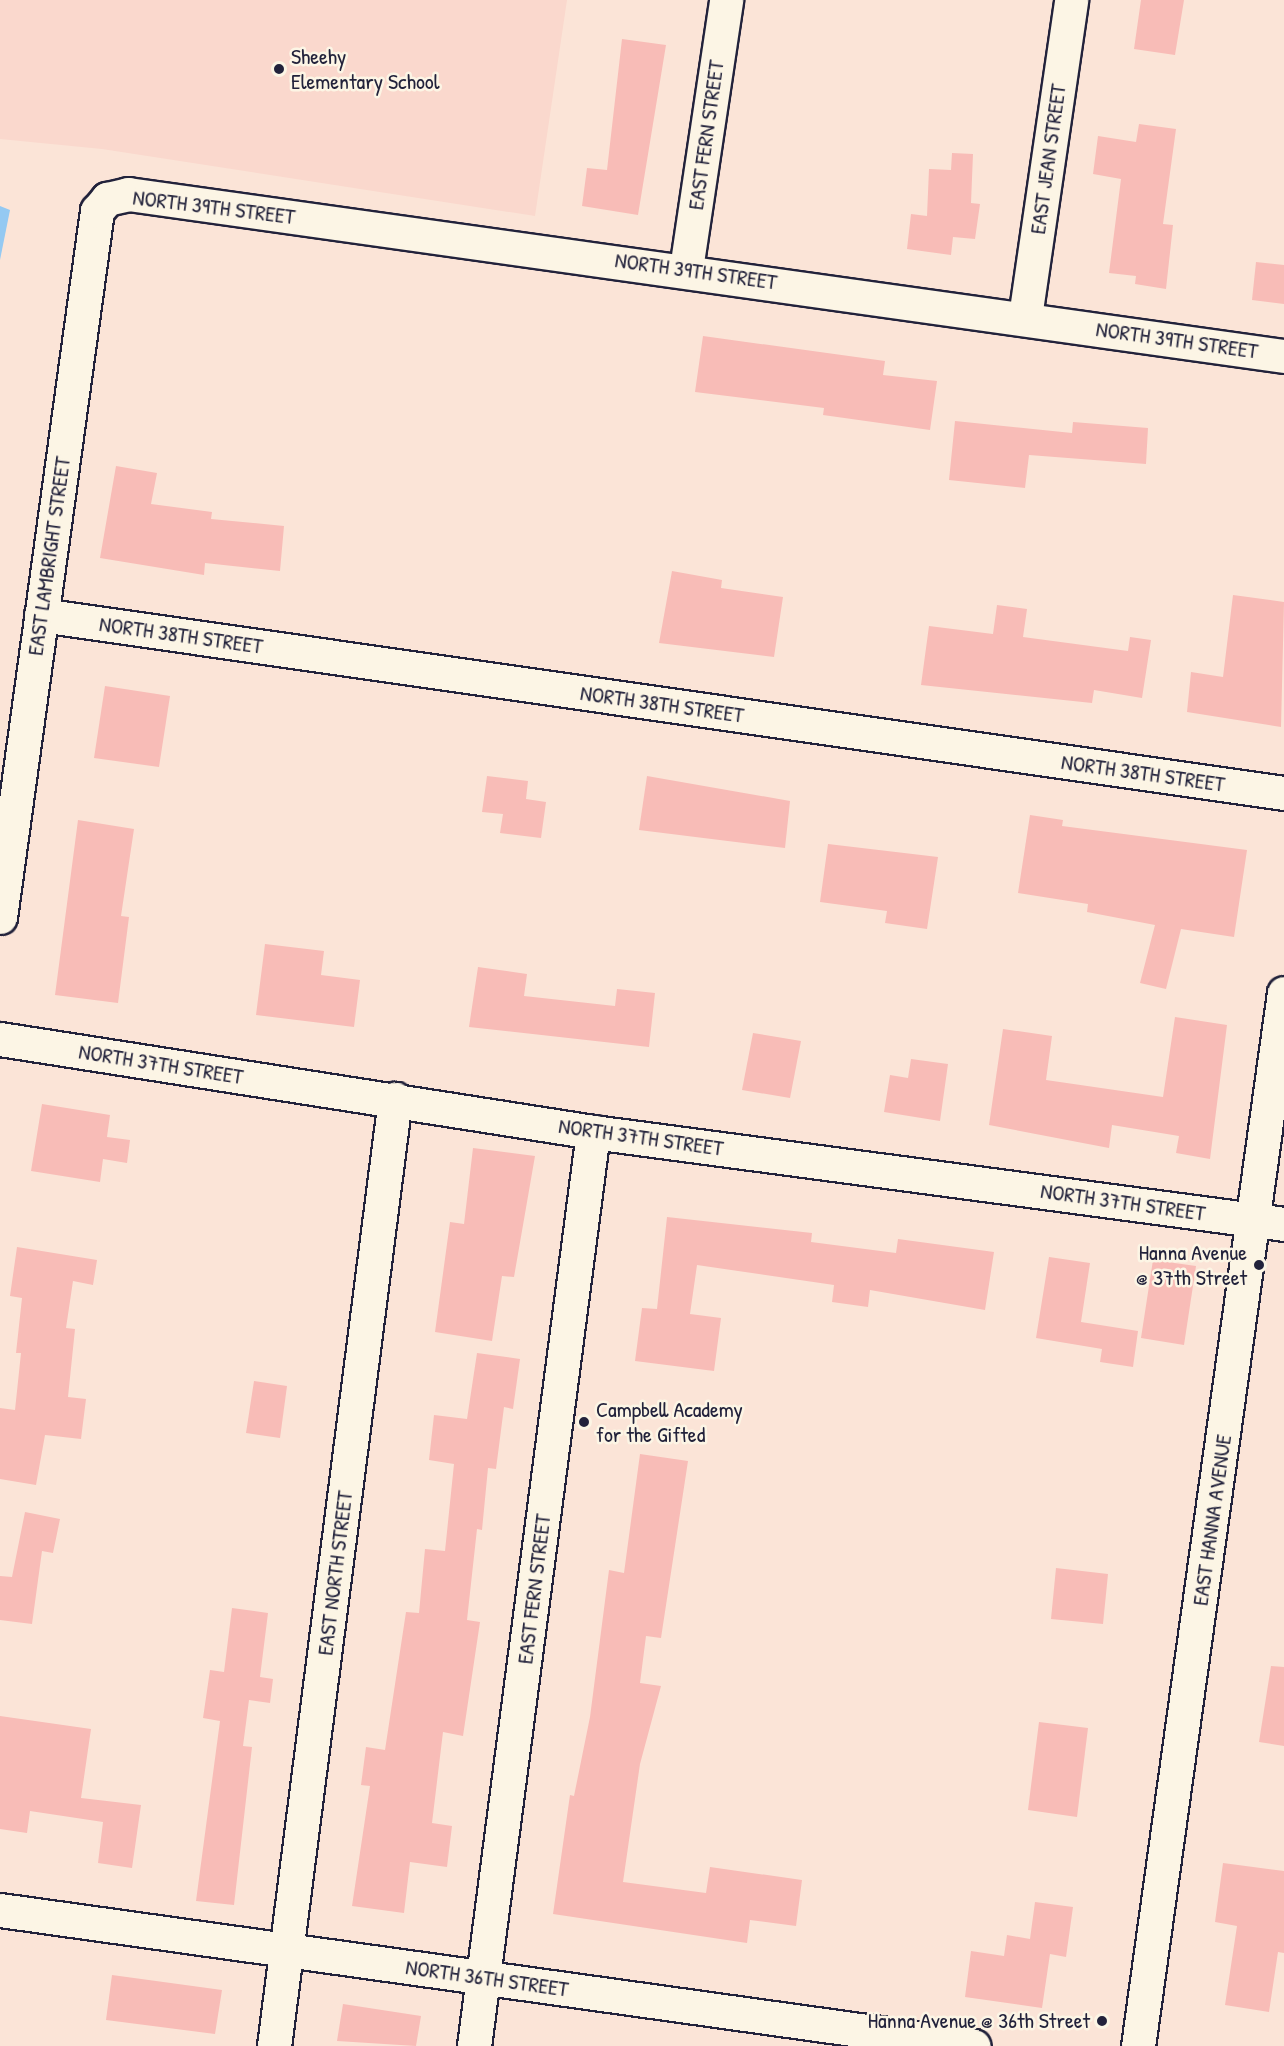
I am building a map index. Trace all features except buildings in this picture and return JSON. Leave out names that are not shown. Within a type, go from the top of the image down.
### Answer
[{"type":"street","name":"EAST FERN STREET","points":[[686,269],[726,0]]},
{"type":"street","name":"EAST JEAN STREET","points":[[1025,318],[1071,0]]},
{"type":"street","name":"NORTH 39TH STREET","points":[[107,199],[128,195],[686,269],[1284,356]]},
{"type":"street","name":"EAST LAMBRIGHT STREET","points":[[0,917],[97,211],[107,199]]},
{"type":"street","name":"NORTH 38TH STREET","points":[[41,615],[1284,793]]},
{"type":"street","name":"EAST HANNA AVENUE","points":[[1138,2046],[1269,1221],[1284,993]]},
{"type":"street","name":"NORTH 37TH STREET","points":[[0,1040],[395,1099],[593,1132],[1269,1221]]},
{"type":"street","name":"EAST NORTH STREET","points":[[274,2046],[395,1099]]},
{"type":"street","name":"EAST FERN STREET","points":[[474,2046],[593,1132]]},
{"type":"street","name":"NORTH 36TH STREET","points":[[0,1910],[483,1977],[814,2035],[974,2046]]},
{"type":"shaded area","name":"Sheehy Elementary School","points":[[0,0],[567,0],[535,216],[102,149],[0,139]]},
{"type":"water","points":[[0,206],[10,210],[0,260]]},
{"type":"place","name":"Sheehy Elementary School","points":[[279,69]]},
{"type":"place","name":"Hanna Avenue @ 37th Street","points":[[1259,1265]]},
{"type":"place","name":"Campbell Academy for the Gifted","points":[[584,1422]]},
{"type":"place","name":"Hanna Avenue @ 36th Street","points":[[1102,2021]]}]
